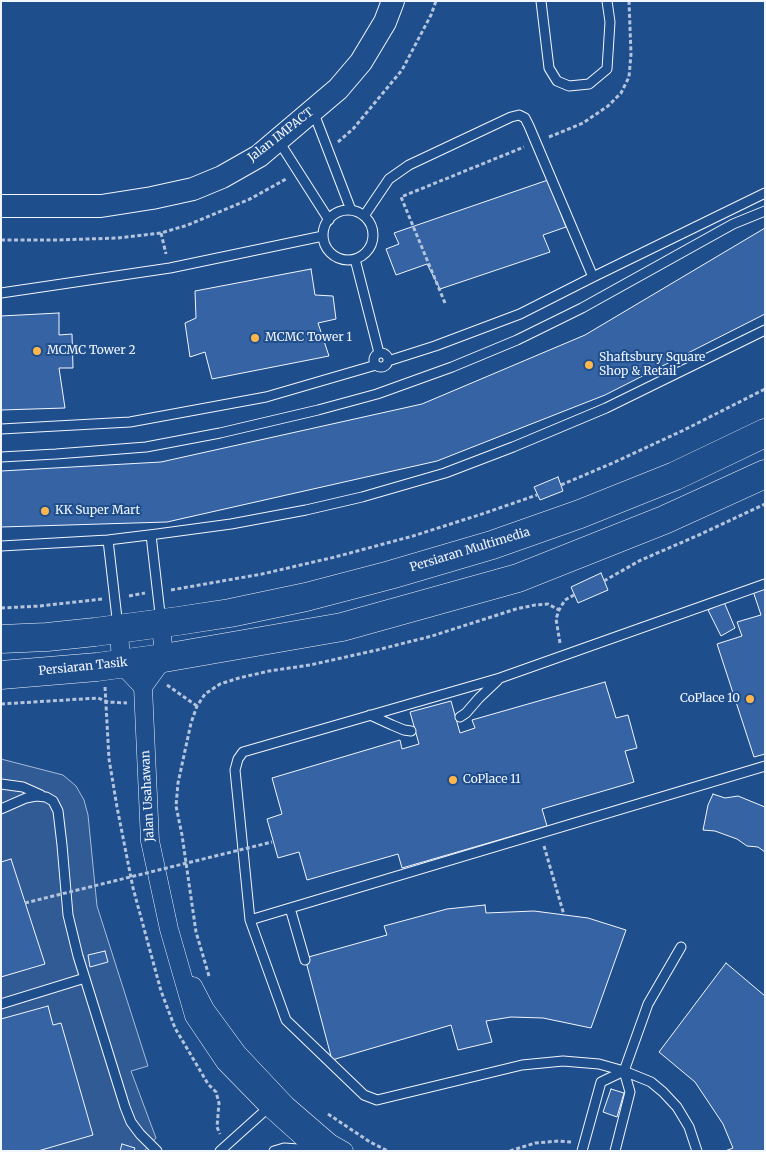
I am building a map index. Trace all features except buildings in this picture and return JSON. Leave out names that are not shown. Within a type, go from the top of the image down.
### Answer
[{"type":"main road","name":"Persiaran Multimedia","points":[[161,624],[230,613],[306,597],[492,546],[580,514],[675,476],[765,433]]},
{"type":"main road","points":[[153,673],[342,626],[518,578],[664,520],[765,474]]},
{"type":"main road","points":[[1,639],[47,637],[161,624]]},
{"type":"main road","name":"Persiaran Tasik","points":[[1,675],[121,664],[153,673]]},
{"type":"street","name":"Jalan IMPACT","points":[[1,206],[101,206],[193,189],[222,177],[259,156],[338,89],[361,62],[384,22],[393,1]]},
{"type":"street","name":"Jalan Usahawan","points":[[161,624],[153,673],[150,841],[169,929],[179,962],[205,1009],[277,1106],[317,1150]]},
{"type":"street","points":[[119,629],[121,664]]},
{"type":"street","name":"Jalan Usahawan","points":[[277,1106],[344,1151]]},
{"type":"lane","points":[[541,1],[549,68],[557,81],[569,86],[588,84],[607,69],[610,22],[607,1]]},
{"type":"lane","points":[[313,110],[351,210]]},
{"type":"lane","points":[[364,216],[389,179],[409,164],[511,116],[519,115],[524,118],[529,126],[593,276]]},
{"type":"lane","points":[[278,140],[328,220]]},
{"type":"lane","points":[[1,429],[130,422],[266,397],[376,365],[384,366],[388,361],[436,346],[520,314],[593,276],[765,193]]},
{"type":"lane","points":[[351,210],[358,212],[369,221],[372,228],[372,244],[368,250],[355,259],[340,258],[328,250],[325,243],[324,228],[328,220],[335,214],[351,210]]},
{"type":"lane","points":[[1,457],[146,447],[220,433],[377,394],[452,367],[517,340],[582,308],[733,224],[765,211]]},
{"type":"lane","points":[[1,293],[170,268],[324,236]]},
{"type":"lane","points":[[355,259],[379,353]]},
{"type":"lane","points":[[1,546],[108,540],[151,535],[231,524],[362,498],[445,473],[513,447],[606,408],[765,330]]},
{"type":"lane","points":[[379,353],[385,355],[388,361]]},
{"type":"lane","points":[[376,365],[374,357],[379,353]]},
{"type":"lane","points":[[151,535],[161,624]]},
{"type":"lane","points":[[108,540],[119,629]]},
{"type":"lane","points":[[697,1151],[688,1127],[677,1108],[663,1092],[651,1082],[624,1071],[599,1064],[563,1061],[522,1065],[377,1100],[364,1095],[286,1020],[250,920],[235,770],[238,759],[243,752],[500,678],[765,584]]},
{"type":"lane","points":[[460,717],[500,678]]},
{"type":"lane","points":[[370,715],[404,730],[411,731]]},
{"type":"lane","points":[[250,920],[765,766]]},
{"type":"lane","points":[[745,772],[765,774]]},
{"type":"lane","points":[[1,784],[23,787],[46,797],[53,801],[58,811],[68,915],[78,956],[131,1122],[157,1151]]},
{"type":"lane","points":[[1,809],[26,798],[46,797]]},
{"type":"lane","points":[[290,908],[305,960]]},
{"type":"lane","points":[[615,1151],[630,1092],[624,1071],[648,1004],[681,947]]},
{"type":"lane","points":[[1,1004],[85,978]]},
{"type":"lane","points":[[583,1147],[601,1082],[624,1071]]},
{"type":"lane","points":[[220,1151],[277,1106]]},
{"type":"lane","points":[[274,1151],[284,1148],[317,1150]]},
{"type":"path","points":[[445,303],[401,197],[583,122],[608,106],[621,93],[629,78],[631,54],[629,1]]},
{"type":"path","points":[[161,233],[170,268]]},
{"type":"path","points":[[561,485],[684,430],[765,389]]},
{"type":"path","points":[[1,608],[40,606],[158,592],[262,574],[335,557],[422,533],[537,494]]},
{"type":"path","points":[[604,581],[639,561],[765,504]]},
{"type":"path","points":[[562,656],[556,619],[565,600],[574,595]]},
{"type":"path","points":[[211,980],[196,932],[176,806],[183,754],[197,706],[205,694],[220,684],[239,678],[376,650],[432,636],[516,609],[548,604],[560,610]]},
{"type":"path","points":[[153,673],[197,706]]},
{"type":"path","points":[[1,704],[86,698],[105,700]]},
{"type":"path","points":[[541,834],[564,915]]},
{"type":"path","points":[[25,903],[272,842]]},
{"type":"path","points":[[324,1112],[370,1142],[388,1151]]},
{"type":"path","points":[[510,1151],[535,1143],[551,1141],[583,1147]]},
{"type":"shaded area","points":[[1,759],[63,775],[76,786],[84,800],[88,815],[97,906],[148,1066],[131,1071],[156,1138],[144,1151],[1,1151]]},
{"type":"place","name":"MCMC Tower 1","points":[[255,338]]},
{"type":"place","name":"MCMC Tower 2","points":[[37,351]]},
{"type":"place","name":"Shaftsbury Square Shop & Retail","points":[[589,365]]},
{"type":"place","name":"KK Super Mart","points":[[45,511]]},
{"type":"place","name":"CoPlace 10","points":[[750,699]]},
{"type":"place","name":"CoPlace 11","points":[[453,780]]}]
